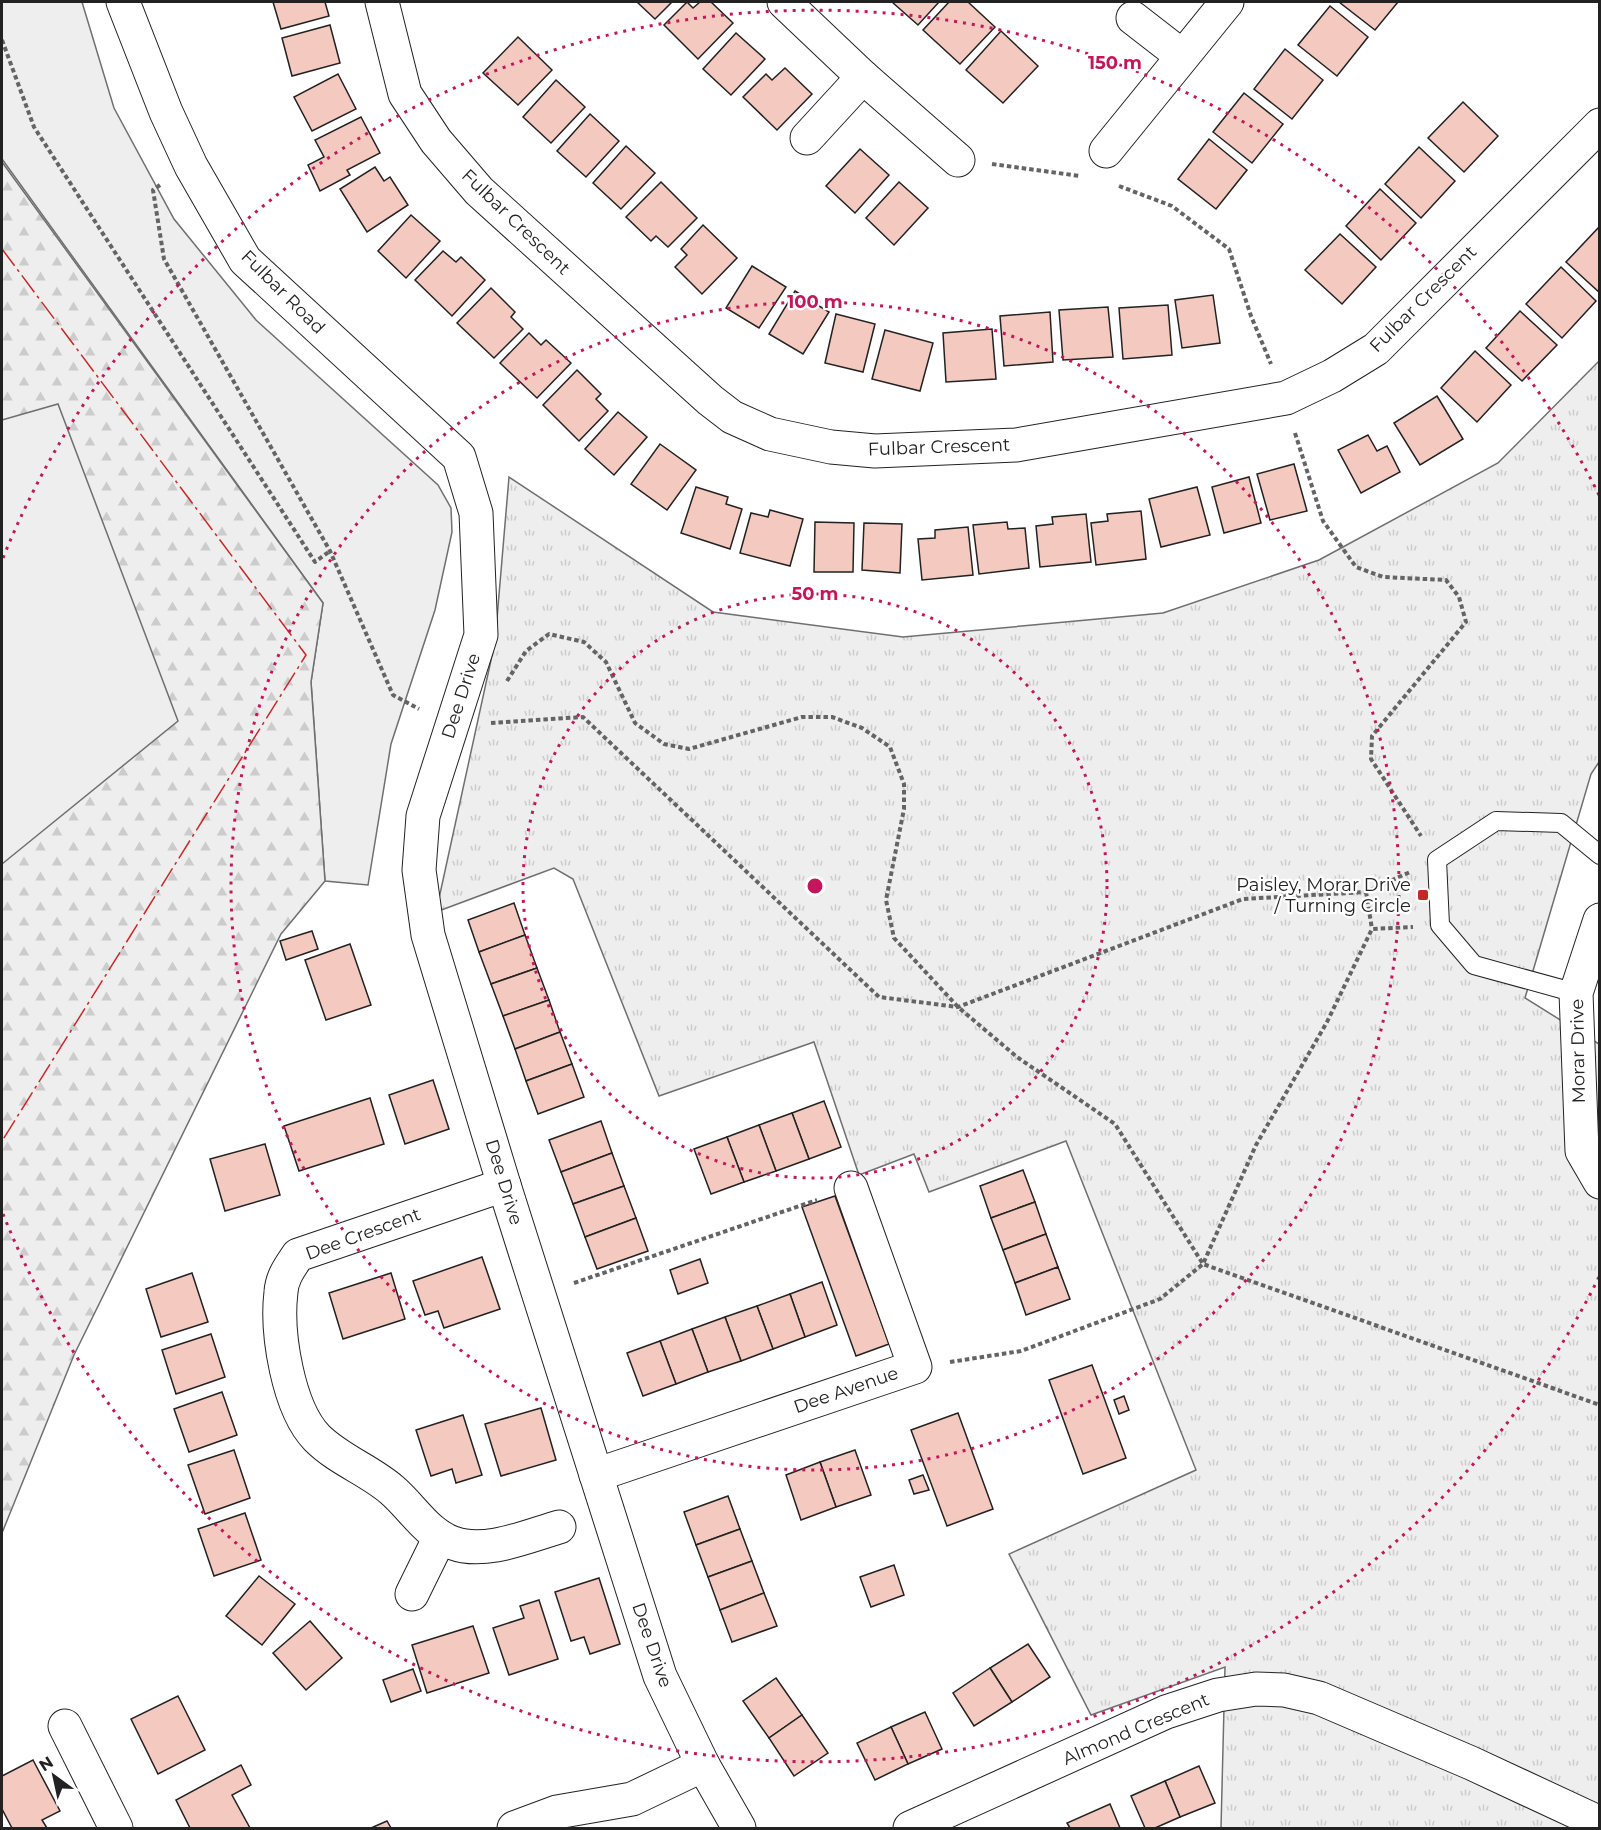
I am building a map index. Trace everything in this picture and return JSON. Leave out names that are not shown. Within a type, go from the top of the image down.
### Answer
[{"type":"street","name":"Fulbar Road","points":[[123,2],[166,112],[191,166],[245,260],[459,457],[476,513]]},
{"type":"street","name":"Fulbar Crescent","points":[[382,2],[405,94],[436,141],[479,191],[710,400],[732,417],[770,434],[797,442],[875,451],[1016,445],[1286,398],[1332,376],[1376,349],[1599,125]]},
{"type":"street","points":[[783,2],[863,77],[958,160]]},
{"type":"street","points":[[1104,165],[1182,56],[1227,2]]},
{"type":"street","points":[[1133,18],[1182,56]]},
{"type":"street","points":[[807,138],[863,77]]},
{"type":"street","name":"Dee Drive","points":[[476,513],[481,635],[423,816],[419,870],[428,935],[504,1185],[660,1676],[704,1765],[739,1828]]},
{"type":"street","name":"Morar Drive","points":[[1599,920],[1576,993],[1582,1151],[1599,1182]]},
{"type":"street","name":"Dee Crescent","points":[[504,1185],[298,1256],[286,1272],[281,1290],[284,1348],[292,1392],[301,1414],[316,1437],[329,1448],[383,1482],[440,1537],[454,1544],[483,1546],[559,1527]]},
{"type":"street","name":"Dee Avenue","points":[[596,1474],[915,1367],[851,1188]]},
{"type":"street","points":[[412,1594],[440,1537]]},
{"type":"street","name":"Almond Crescent","points":[[910,1828],[1166,1712],[1218,1695],[1256,1689],[1284,1690],[1319,1698],[1471,1762],[1599,1823]]},
{"type":"street","points":[[65,1726],[116,1828]]},
{"type":"street","points":[[514,1828],[557,1812],[632,1799],[704,1765]]},
{"type":"lane","points":[[1576,993],[1474,965],[1440,926],[1437,860],[1496,821],[1562,823],[1599,855]]},
{"type":"path","points":[[2,40],[34,127],[315,562],[330,551]]},
{"type":"path","points":[[191,166],[153,190],[164,259],[330,551],[393,695],[452,726],[583,717],[879,997],[958,1007],[1244,899],[1366,892],[1437,860],[1371,759],[1372,736],[1466,622],[1459,597],[1446,580],[1383,577],[1356,567],[1323,521],[1308,479],[1286,398],[1251,316],[1229,249],[1172,206],[1104,165],[958,160]]},
{"type":"path","points":[[505,685],[526,651],[549,634],[584,642],[606,662],[636,723],[664,744],[689,749],[802,717],[832,717],[862,728],[890,747],[904,784],[904,809],[886,900],[894,938],[958,1007],[1017,1057],[1115,1124],[1203,1264],[1599,1405]]},
{"type":"path","points":[[915,1367],[1021,1351],[1160,1299],[1203,1264],[1256,1145],[1327,1022],[1372,929],[1366,892]]},
{"type":"path","points":[[1372,929],[1440,926]]},
{"type":"path","points":[[539,1295],[851,1188]]},
{"type":"green space","points":[[2,2],[82,2],[114,108],[174,219],[256,320],[438,485],[451,508],[452,532],[435,610],[391,744],[368,885],[325,881],[311,682],[323,603],[2,159]]},
{"type":"green space","points":[[2,162],[323,603],[311,682],[325,881],[281,934],[74,1355],[2,1533],[2,864],[178,721],[58,404],[2,420]]},
{"type":"green space","points":[[2,245],[236,690],[2,981]]},
{"type":"green space","points":[[1599,361],[1599,762],[1591,774],[1525,998],[1599,1044],[1600,1822],[1596,1828],[1221,1828],[1225,1667],[1091,1715],[1009,1554],[1196,1470],[1066,1141],[929,1192],[914,1154],[859,1175],[814,1042],[659,1096],[573,879],[554,868],[436,912],[495,642],[509,477],[713,612],[903,637],[1163,613],[1319,560],[1498,463]]},
{"type":"building","points":[[273,2],[325,2],[329,16],[281,29]]},
{"type":"building","points":[[637,2],[672,2],[655,19]]},
{"type":"building","points":[[687,2],[693,8],[700,2],[711,2],[733,23],[698,59],[664,25]]},
{"type":"building","points":[[892,2],[939,2],[918,25]]},
{"type":"building","points":[[949,2],[968,2],[995,27],[960,64],[923,30]]},
{"type":"building","points":[[1339,2],[1398,2],[1375,30]]},
{"type":"building","points":[[1330,6],[1368,37],[1337,76],[1298,45]]},
{"type":"building","points":[[330,25],[340,63],[292,76],[282,38]]},
{"type":"building","points":[[1001,31],[1038,66],[1003,103],[966,70]]},
{"type":"building","points":[[736,33],[765,59],[731,95],[703,69]]},
{"type":"building","points":[[518,37],[552,70],[518,105],[483,73]]},
{"type":"building","points":[[1285,49],[1323,80],[1292,119],[1254,89]]},
{"type":"building","points":[[785,68],[812,94],[777,130],[743,97],[766,74],[772,80]]},
{"type":"building","points":[[338,74],[356,109],[312,131],[294,97]]},
{"type":"building","points":[[556,80],[585,107],[551,143],[523,117]]},
{"type":"building","points":[[1244,93],[1283,124],[1252,163],[1213,132]]},
{"type":"building","points":[[1463,102],[1498,136],[1464,172],[1428,138]]},
{"type":"building","points":[[590,114],[619,141],[586,177],[557,151]]},
{"type":"building","points":[[361,117],[380,153],[347,170],[350,175],[320,191],[308,165],[324,157],[315,140]]},
{"type":"building","points":[[1209,139],[1247,170],[1216,209],[1178,179]]},
{"type":"building","points":[[626,146],[655,173],[621,209],[593,183]]},
{"type":"building","points":[[1419,147],[1455,181],[1421,218],[1385,184]]},
{"type":"building","points":[[860,149],[889,175],[855,213],[826,186]]},
{"type":"building","points":[[375,167],[384,181],[390,177],[408,205],[367,232],[340,189]]},
{"type":"building","points":[[661,182],[697,218],[668,247],[656,236],[651,241],[626,217]]},
{"type":"building","points":[[899,182],[928,208],[894,245],[866,218]]},
{"type":"building","points":[[1380,189],[1416,223],[1381,260],[1346,226]]},
{"type":"building","points":[[411,215],[440,241],[406,278],[378,251]]},
{"type":"building","points":[[703,225],[737,258],[702,294],[675,267],[687,255],[681,249]]},
{"type":"building","points":[[1600,226],[1600,293],[1566,262]]},
{"type":"building","points":[[1340,234],[1376,267],[1342,304],[1305,270]]},
{"type":"building","points":[[443,251],[456,262],[461,257],[485,280],[452,316],[415,280]]},
{"type":"building","points":[[752,266],[786,287],[759,328],[726,308]]},
{"type":"building","points":[[1561,267],[1596,301],[1562,338],[1526,304]]},
{"type":"building","points":[[491,288],[515,312],[511,317],[523,329],[494,358],[457,323]]},
{"type":"building","points":[[795,291],[829,312],[803,354],[769,334]]},
{"type":"building","points":[[1213,295],[1220,343],[1182,348],[1175,300]]},
{"type":"building","points":[[1168,305],[1172,355],[1123,359],[1119,308]]},
{"type":"building","points":[[1108,307],[1113,357],[1063,360],[1059,310]]},
{"type":"building","points":[[1520,311],[1557,345],[1522,381],[1486,348]]},
{"type":"building","points":[[1050,312],[1053,362],[1004,366],[1000,316]]},
{"type":"building","points":[[836,314],[875,324],[863,372],[825,363]]},
{"type":"building","points":[[992,329],[996,379],[946,382],[943,333]]},
{"type":"building","points":[[885,330],[933,343],[920,391],[872,379]]},
{"type":"building","points":[[529,333],[541,345],[546,340],[571,363],[537,398],[500,363]]},
{"type":"building","points":[[1475,351],[1511,385],[1477,422],[1441,388]]},
{"type":"building","points":[[577,370],[601,394],[596,399],[608,411],[579,441],[543,405]]},
{"type":"building","points":[[1437,396],[1463,439],[1420,465],[1394,423]]},
{"type":"building","points":[[618,412],[647,437],[614,475],[585,449]]},
{"type":"building","points":[[1368,435],[1377,451],[1387,446],[1400,472],[1361,493],[1338,450]]},
{"type":"building","points":[[660,444],[696,470],[667,510],[631,484]]},
{"type":"building","points":[[1294,464],[1307,511],[1270,520],[1257,474]]},
{"type":"building","points":[[1249,477],[1261,523],[1224,533],[1212,487]]},
{"type":"building","points":[[696,487],[728,497],[726,504],[742,509],[730,549],[681,533]]},
{"type":"building","points":[[1197,487],[1210,535],[1161,547],[1149,499]]},
{"type":"building","points":[[770,510],[803,519],[790,566],[740,553],[751,513],[768,517]]},
{"type":"building","points":[[1141,511],[1146,559],[1096,565],[1091,523],[1108,521],[1107,514]]},
{"type":"building","points":[[1086,514],[1091,562],[1040,567],[1036,526],[1053,524],[1052,517]]},
{"type":"building","points":[[815,522],[854,523],[853,572],[814,572]]},
{"type":"building","points":[[1007,522],[1008,529],[1025,528],[1029,568],[979,574],[973,525]]},
{"type":"building","points":[[864,523],[902,524],[900,573],[862,570]]},
{"type":"building","points":[[968,527],[973,575],[922,580],[918,539],[935,538],[935,530]]},
{"type":"building","points":[[514,903],[525,935],[479,952],[468,920]]},
{"type":"building","points":[[312,931],[318,949],[286,960],[280,941]]},
{"type":"building","points":[[525,935],[537,968],[491,984],[479,952]]},
{"type":"building","points":[[350,944],[371,1005],[326,1020],[305,960]]},
{"type":"building","points":[[537,968],[549,1000],[503,1016],[491,984]]},
{"type":"building","points":[[549,1000],[560,1032],[515,1049],[503,1016]]},
{"type":"building","points":[[560,1032],[572,1064],[526,1081],[515,1049]]},
{"type":"building","points":[[572,1064],[584,1097],[538,1114],[526,1081]]},
{"type":"building","points":[[433,1080],[449,1129],[405,1144],[389,1095]]},
{"type":"building","points":[[370,1098],[384,1144],[299,1171],[284,1126]]},
{"type":"building","points":[[824,1101],[841,1147],[809,1159],[792,1113]]},
{"type":"building","points":[[792,1113],[809,1159],[776,1171],[759,1125]]},
{"type":"building","points":[[601,1121],[612,1153],[561,1172],[549,1140]]},
{"type":"building","points":[[759,1125],[776,1171],[744,1182],[727,1137]]},
{"type":"building","points":[[727,1137],[744,1182],[711,1194],[694,1149]]},
{"type":"building","points":[[265,1144],[280,1195],[225,1211],[210,1159]]},
{"type":"building","points":[[612,1153],[624,1186],[573,1204],[561,1172]]},
{"type":"building","points":[[1023,1170],[1035,1202],[991,1218],[980,1186]]},
{"type":"building","points":[[624,1186],[636,1218],[585,1237],[573,1204]]},
{"type":"building","points":[[835,1196],[889,1344],[856,1356],[802,1207]]},
{"type":"building","points":[[1035,1202],[1046,1234],[1003,1250],[991,1218]]},
{"type":"building","points":[[636,1218],[648,1251],[597,1269],[585,1237]]},
{"type":"building","points":[[1046,1234],[1058,1267],[1015,1283],[1003,1250]]},
{"type":"building","points":[[482,1257],[500,1309],[444,1328],[438,1311],[425,1315],[413,1281]]},
{"type":"building","points":[[700,1259],[708,1283],[678,1294],[670,1270]]},
{"type":"building","points":[[1058,1267],[1070,1299],[1026,1315],[1015,1283]]},
{"type":"building","points":[[192,1273],[208,1322],[161,1337],[146,1289]]},
{"type":"building","points":[[391,1273],[405,1319],[343,1339],[329,1293]]},
{"type":"building","points":[[822,1282],[837,1325],[805,1337],[790,1294]]},
{"type":"building","points":[[790,1294],[805,1337],[773,1349],[757,1306]]},
{"type":"building","points":[[757,1306],[773,1349],[741,1361],[725,1317]]},
{"type":"building","points":[[725,1317],[741,1361],[708,1372],[692,1329]]},
{"type":"building","points":[[692,1329],[708,1372],[676,1384],[660,1341]]},
{"type":"building","points":[[211,1334],[225,1377],[176,1394],[162,1350]]},
{"type":"building","points":[[660,1341],[676,1384],[643,1396],[627,1353]]},
{"type":"building","points":[[1092,1365],[1126,1458],[1083,1474],[1049,1380]]},
{"type":"building","points":[[222,1392],[237,1435],[189,1452],[174,1409]]},
{"type":"building","points":[[1124,1396],[1129,1410],[1119,1414],[1114,1400]]},
{"type":"building","points":[[541,1408],[556,1460],[501,1476],[485,1424]]},
{"type":"building","points":[[958,1413],[993,1509],[947,1526],[911,1430]]},
{"type":"building","points":[[463,1415],[482,1475],[456,1483],[452,1469],[431,1476],[416,1430]]},
{"type":"building","points":[[234,1450],[250,1498],[205,1514],[188,1465]]},
{"type":"building","points":[[855,1450],[871,1495],[836,1507],[820,1462]]},
{"type":"building","points":[[820,1462],[836,1507],[801,1520],[786,1475]]},
{"type":"building","points":[[923,1475],[929,1490],[914,1494],[909,1480]]},
{"type":"building","points":[[728,1496],[740,1529],[696,1545],[684,1512]]},
{"type":"building","points":[[245,1513],[261,1560],[214,1576],[198,1529]]},
{"type":"building","points":[[740,1529],[752,1561],[708,1577],[696,1545]]},
{"type":"building","points":[[752,1561],[764,1593],[720,1610],[708,1577]]},
{"type":"building","points":[[894,1565],[904,1595],[871,1607],[860,1577]]},
{"type":"building","points":[[259,1576],[295,1604],[262,1645],[226,1616]]},
{"type":"building","points":[[599,1578],[620,1644],[590,1654],[584,1637],[571,1641],[555,1592]]},
{"type":"building","points":[[764,1593],[777,1626],[732,1642],[720,1610]]},
{"type":"building","points":[[539,1600],[558,1659],[509,1675],[493,1628],[524,1618],[520,1606]]},
{"type":"building","points":[[310,1621],[342,1658],[306,1690],[273,1653]]},
{"type":"building","points":[[473,1626],[489,1673],[427,1693],[412,1645]]},
{"type":"building","points":[[1028,1644],[1050,1677],[1012,1702],[990,1668]]},
{"type":"building","points":[[990,1668],[1012,1702],[974,1726],[953,1693]]},
{"type":"building","points":[[413,1669],[421,1691],[391,1702],[383,1680]]},
{"type":"building","points":[[776,1678],[802,1715],[769,1738],[743,1701]]},
{"type":"building","points":[[178,1696],[205,1750],[158,1774],[131,1719]]},
{"type":"building","points":[[925,1712],[942,1749],[908,1764],[891,1727]]},
{"type":"building","points":[[802,1715],[828,1753],[794,1776],[769,1738]]},
{"type":"building","points":[[891,1727],[908,1764],[875,1780],[857,1743]]},
{"type":"building","points":[[33,1760],[60,1811],[42,1820],[47,1828],[12,1828],[2,1809],[2,1776]]},
{"type":"building","points":[[241,1765],[251,1785],[232,1795],[250,1828],[190,1828],[176,1800]]},
{"type":"building","points":[[1199,1766],[1215,1803],[1180,1817],[1165,1781]]},
{"type":"building","points":[[1165,1781],[1180,1817],[1155,1828],[1145,1828],[1131,1796]]},
{"type":"building","points":[[1110,1804],[1120,1828],[1070,1828],[1067,1823]]},
{"type":"building","points":[[387,1821],[391,1828],[371,1828]]},
{"type":"power","points":[[2,249],[306,655],[2,1141]]},
{"type":"place","name":"Paisley, Morar Drive / Turning Circle","points":[[1423,895]]}]
